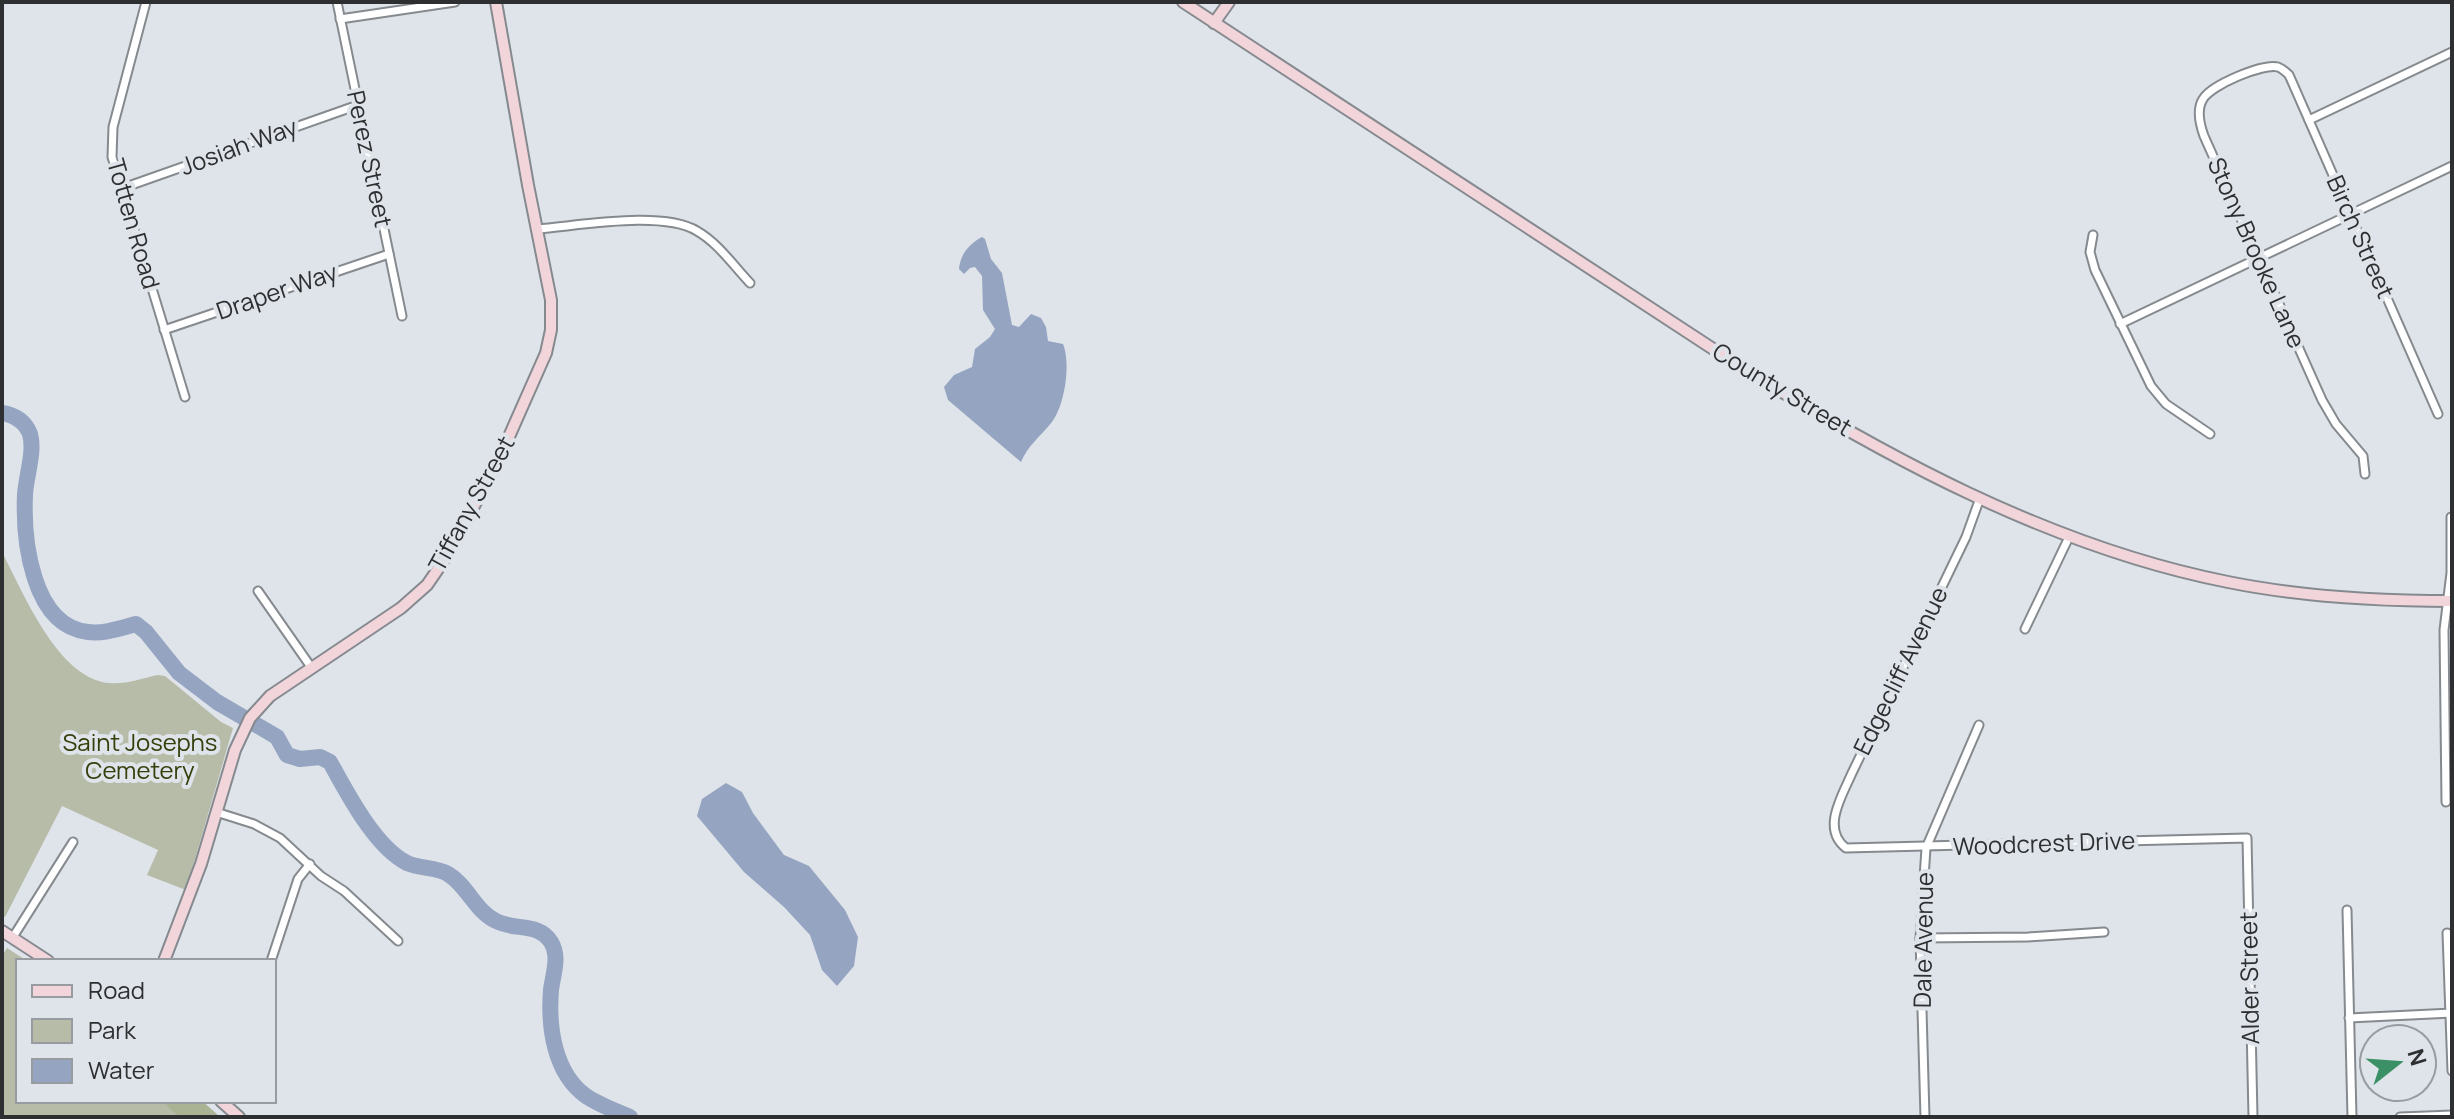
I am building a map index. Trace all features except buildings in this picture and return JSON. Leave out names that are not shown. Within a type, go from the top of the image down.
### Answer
[{"type":"main road","name":"Tiffany Street","points":[[165,959],[201,864],[245,728],[256,710],[270,696],[311,667],[401,608],[427,585],[449,553],[500,457],[546,353],[551,330],[551,300],[496,2]]},
{"type":"main road","name":"County Street","points":[[1183,2],[1755,376],[1888,454],[1980,498],[2070,535],[2146,561],[2227,582],[2351,598],[2450,601]]},
{"type":"main road","points":[[1214,23],[1229,2]]},
{"type":"main road","points":[[2,931],[45,959]]},
{"type":"main road","points":[[223,1103],[239,1117]]},
{"type":"street","name":"Totten Road","points":[[146,2],[113,127],[112,157],[185,397]]},
{"type":"street","name":"Perez Street","points":[[337,2],[402,316]]},
{"type":"street","points":[[340,19],[455,2]]},
{"type":"street","points":[[2309,120],[2452,52]]},
{"type":"street","name":"Birch Street","points":[[2276,67],[2289,75],[2438,414]]},
{"type":"street","name":"Stony Brooke Lane","points":[[2276,67],[2260,68],[2213,89],[2203,99],[2199,111],[2204,136],[2328,412],[2363,456],[2365,474]]},
{"type":"street","name":"Josiah Way","points":[[120,189],[358,105]]},
{"type":"street","points":[[2120,324],[2452,166]]},
{"type":"street","points":[[537,229],[651,220],[676,222],[707,238],[750,283]]},
{"type":"street","points":[[2093,235],[2091,261],[2151,386],[2166,404],[2210,434]]},
{"type":"street","name":"Draper Way","points":[[164,330],[389,254]]},
{"type":"street","name":"Edgecliff Avenue","points":[[1842,845],[1833,827],[1836,809],[1966,537],[1980,498]]},
{"type":"street","points":[[2446,802],[2444,630],[2450,601],[2451,517]]},
{"type":"street","points":[[2025,629],[2070,535]]},
{"type":"street","points":[[258,591],[311,667]]},
{"type":"street","name":"Dale Avenue","points":[[1925,1117],[1920,938],[1926,848],[1979,725]]},
{"type":"street","points":[[216,812],[263,828],[280,838],[398,941]]},
{"type":"street","name":"Woodcrest Drive","points":[[1842,845],[1846,848],[1926,848],[2247,838]]},
{"type":"street","name":"Alder Street","points":[[2247,838],[2253,1117]]},
{"type":"street","points":[[13,937],[73,842]]},
{"type":"street","points":[[272,959],[298,879],[310,864]]},
{"type":"street","points":[[2347,910],[2352,1117]]},
{"type":"street","points":[[1920,938],[2028,937],[2104,932]]},
{"type":"street","points":[[2447,933],[2452,1071]]},
{"type":"street","points":[[2349,1018],[2451,1014]]},
{"type":"street","points":[[2400,1117],[2452,1115]]},
{"type":"green space","name":"Saint Josephs Cemetery","points":[[2,552],[44,631],[74,666],[91,678],[109,683],[165,676],[221,722],[233,728],[186,890],[147,875],[158,850],[62,806],[5,917],[2,915]]},
{"type":"green space","points":[[7,948],[24,959],[16,959],[16,1103],[204,1103],[220,1117],[2,1117],[2,956]]},
{"type":"green space","points":[[164,1103],[204,1103],[220,1117],[179,1117]]},
{"type":"water","points":[[982,237],[991,259],[1002,273],[1012,325],[1019,327],[1031,314],[1041,318],[1048,341],[1063,344],[1065,352],[1066,373],[1057,415],[1021,462],[948,400],[944,387],[954,375],[972,367],[975,349],[995,329],[983,310],[982,276],[975,267],[964,274],[959,269],[966,250]]},
{"type":"water","points":[[726,783],[742,792],[753,813],[784,855],[809,866],[845,910],[858,937],[854,966],[837,986],[822,970],[810,935],[744,872],[697,816],[702,799]]},
{"type":"waterway","points":[[2,413],[19,419],[30,434],[31,456],[25,495],[26,535],[35,578],[54,614],[69,626],[88,632],[136,624],[179,673],[217,702],[277,737],[287,755],[300,759],[320,757],[330,762],[363,818],[395,855],[412,865],[448,874],[496,921],[533,929],[546,936],[555,954],[551,1019],[560,1062],[575,1086],[586,1096],[630,1117]]}]
